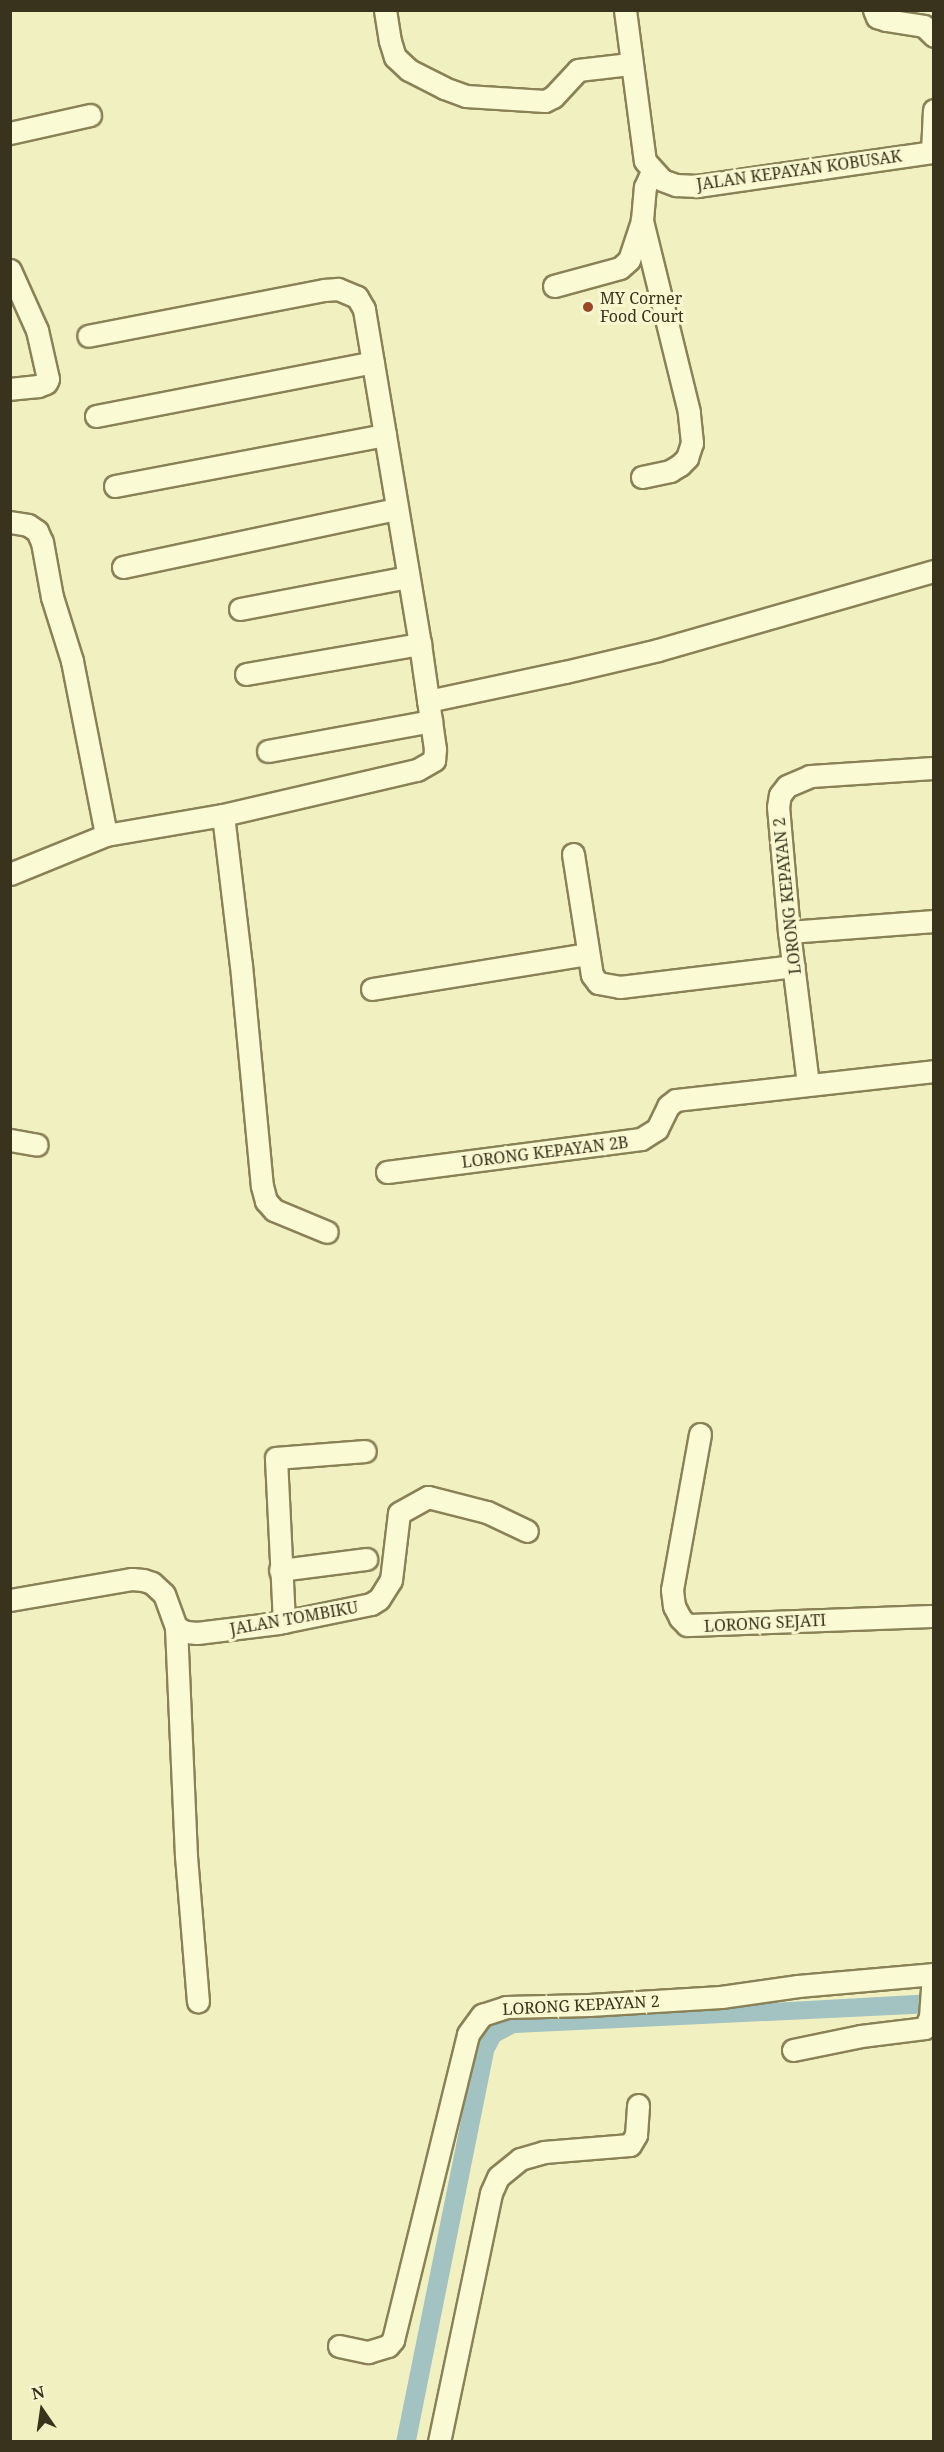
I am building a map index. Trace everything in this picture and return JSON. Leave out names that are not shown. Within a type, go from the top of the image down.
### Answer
[{"type":"street","points":[[385,10],[395,57],[408,70],[466,96],[545,101],[578,70],[630,64]]},
{"type":"street","points":[[554,286],[620,268],[629,260],[642,220],[645,187],[652,171],[645,161],[630,64],[625,10]]},
{"type":"street","points":[[874,10],[877,17],[886,20],[924,26],[933,36]]},
{"type":"street","points":[[933,110],[933,152]]},
{"type":"street","points":[[10,133],[90,115]]},
{"type":"street","name":"JALAN KEPAYAN KOBUSAK","points":[[652,171],[669,183],[697,186],[933,152]]},
{"type":"street","points":[[642,220],[693,428],[690,451],[680,465],[670,471],[642,477]]},
{"type":"street","points":[[10,270],[37,330],[48,379],[46,383],[38,386],[10,389]]},
{"type":"street","points":[[10,874],[106,836],[223,815],[427,765],[434,760],[435,749],[420,644],[364,309],[357,297],[339,289],[88,336]]},
{"type":"street","points":[[96,417],[373,362]]},
{"type":"street","points":[[115,486],[385,435]]},
{"type":"street","points":[[123,567],[396,509]]},
{"type":"street","points":[[10,522],[28,525],[37,531],[42,542],[52,597],[72,661],[106,836]]},
{"type":"street","points":[[268,751],[429,711],[565,672],[658,650],[933,571]]},
{"type":"street","points":[[240,609],[408,578]]},
{"type":"street","points":[[246,674],[420,644]]},
{"type":"street","name":"LORONG KEPAYAN 2","points":[[807,1084],[789,932],[778,807],[780,795],[787,786],[810,776],[933,768]]},
{"type":"street","points":[[223,815],[241,965],[262,1186],[266,1200],[274,1210],[327,1232]]},
{"type":"street","points":[[573,854],[592,975],[598,983],[620,987],[794,966]]},
{"type":"street","points":[[789,932],[933,921]]},
{"type":"street","points":[[372,989],[588,954]]},
{"type":"street","name":"LORONG KEPAYAN 2B","points":[[387,1172],[641,1139],[657,1129],[668,1106],[676,1100],[933,1071]]},
{"type":"street","points":[[10,1140],[37,1145]]},
{"type":"street","name":"LORONG SEJATI","points":[[700,1434],[672,1590],[674,1606],[680,1618],[687,1625],[933,1616]]},
{"type":"street","points":[[284,1622],[276,1458],[365,1451]]},
{"type":"street","name":"JALAN TOMBIKU","points":[[176,1627],[197,1633],[284,1622],[363,1606],[379,1599],[391,1580],[399,1513],[428,1497],[487,1512],[526,1531]]},
{"type":"street","points":[[280,1570],[366,1559]]},
{"type":"street","points":[[10,1600],[121,1580],[143,1580],[152,1583],[164,1594],[176,1627],[186,1856],[198,2002]]},
{"type":"street","points":[[793,2050],[861,2036],[926,2028],[930,2017],[932,1980]]},
{"type":"street","name":"LORONG KEPAYAN 2","points":[[339,2346],[368,2352],[388,2346],[393,2340],[468,2034],[482,2015],[506,2007],[589,2006],[698,1999],[798,1986],[932,1980]]},
{"type":"street","points":[[440,2442],[491,2193],[498,2177],[520,2159],[544,2152],[630,2145],[636,2135],[638,2105]]},
{"type":"water","points":[[933,1994],[933,2013],[515,2033],[500,2041],[494,2052],[416,2441],[396,2442],[474,2056],[480,2037],[486,2030],[496,2023],[518,2017]]},
{"type":"place","name":"MY Corner Food Court","points":[[588,307]]}]
